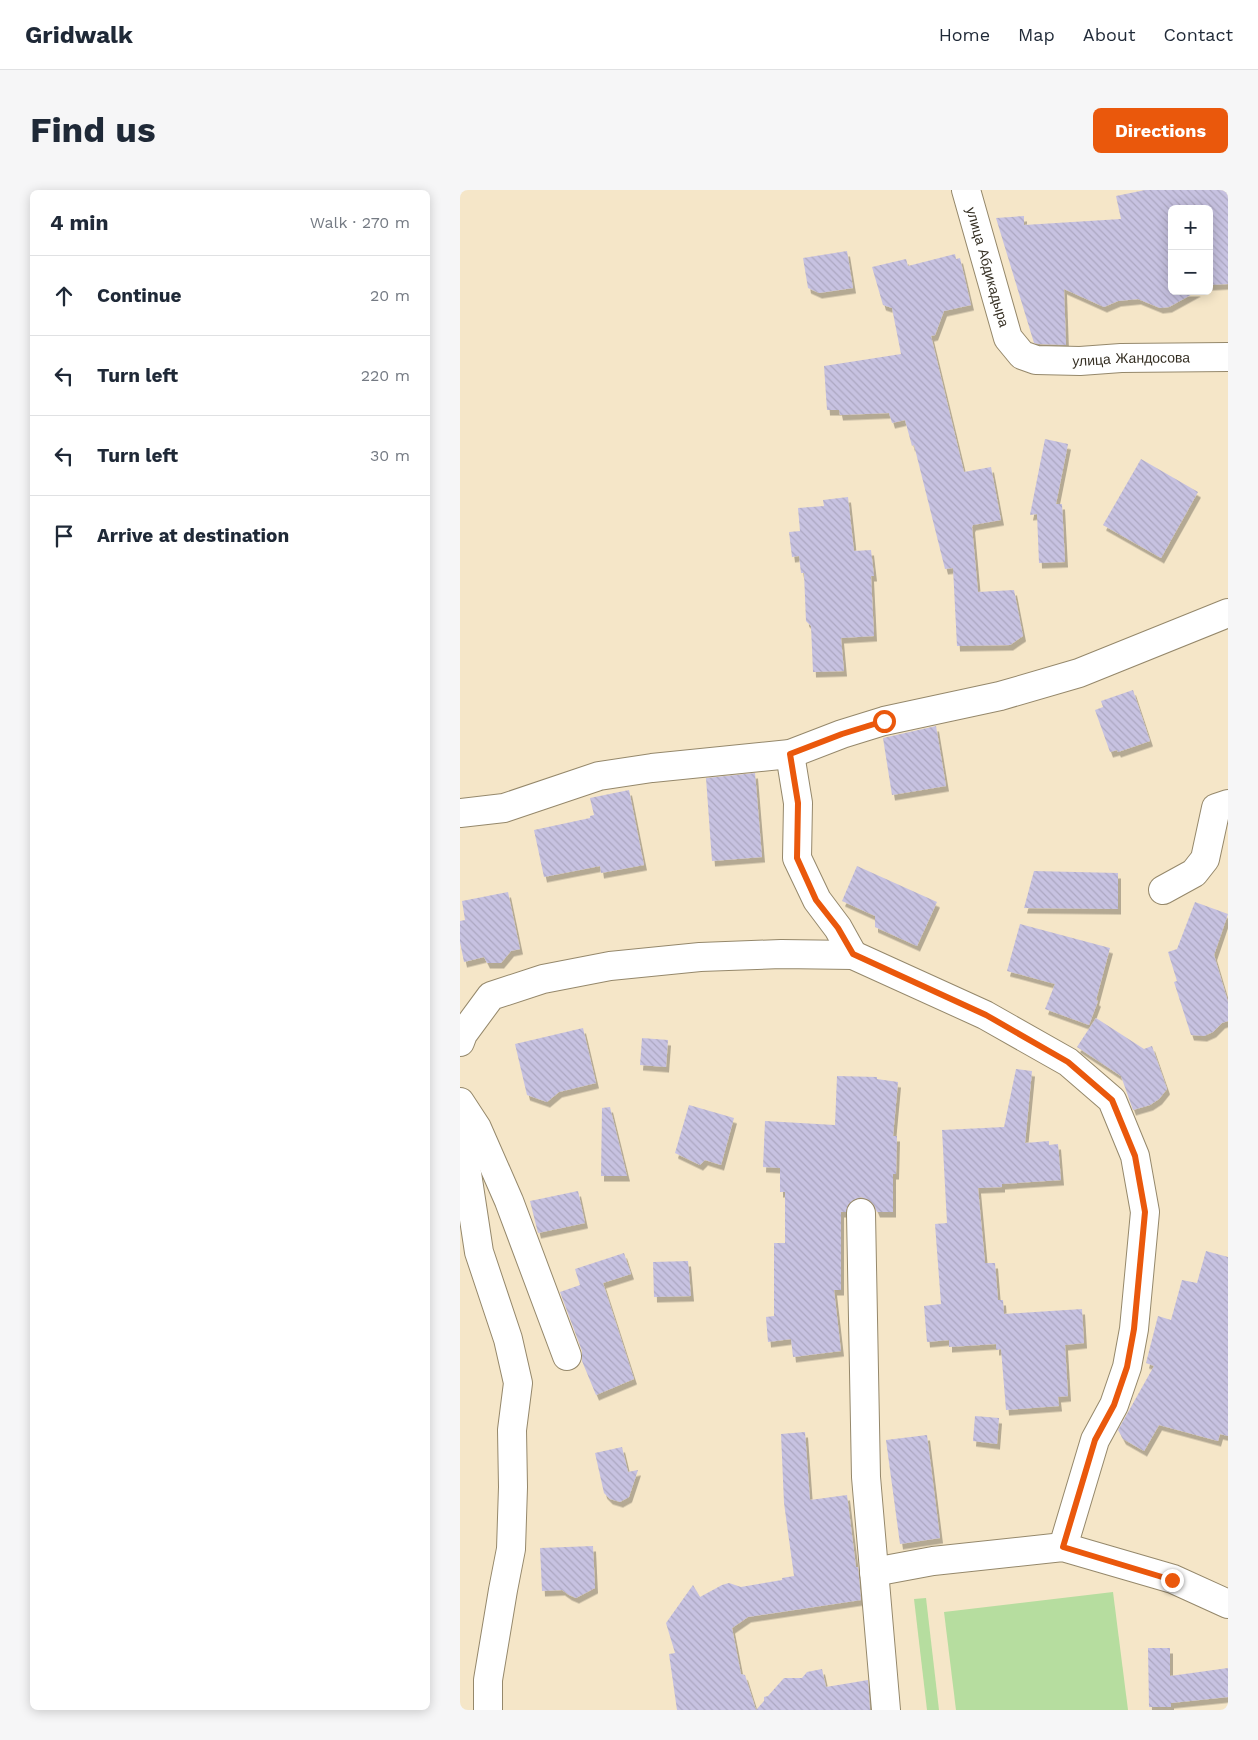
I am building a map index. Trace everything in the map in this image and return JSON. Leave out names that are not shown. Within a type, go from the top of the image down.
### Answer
[{"type":"street","name":"улица Абдикадыра","points":[[966,190],[1008,338],[1022,355],[1036,360]]},
{"type":"street","name":"улица Жандосова","points":[[1036,360],[1080,361],[1121,358],[1228,357]]},
{"type":"street","points":[[460,813],[504,808],[599,776],[652,768],[790,754],[842,734],[884,721],[1000,696],[1079,672],[1228,612]]},
{"type":"street","points":[[790,754],[798,803],[797,858],[816,900],[838,928],[853,954]]},
{"type":"street","points":[[1163,890],[1194,873],[1205,859],[1216,808],[1228,804]]},
{"type":"street","points":[[460,1042],[463,1034],[491,996],[543,979],[610,966],[700,957],[853,954],[986,1015],[1068,1062],[1112,1100],[1135,1156],[1145,1212],[1134,1329],[1127,1367],[1114,1405],[1095,1440],[1063,1547]]},
{"type":"street","points":[[460,1102],[478,1128],[509,1201],[567,1356]]},
{"type":"street","points":[[460,1127],[479,1252],[508,1339],[518,1383],[512,1430],[512,1549],[488,1680],[488,1710]]},
{"type":"street","points":[[861,1213],[866,1477],[886,1710]]},
{"type":"street","points":[[874,1572],[933,1561],[1063,1547],[1172,1580],[1228,1604]]},
{"type":"green space","points":[[1113,1592],[1128,1710],[956,1710],[944,1612]]},
{"type":"green space","points":[[926,1598],[939,1710],[927,1710],[914,1599]]},
{"type":"building","points":[[1145,190],[1228,190],[1228,284],[1213,285],[1213,205],[1168,205],[1168,295],[1191,295],[1169,307],[1160,308],[1138,299],[1118,301],[1104,307],[1064,289],[1066,345],[1034,343],[996,218],[1024,216],[1024,225],[1121,219],[1116,196]]},
{"type":"building","points":[[847,251],[853,288],[819,293],[808,288],[803,258]]},
{"type":"building","points":[[955,254],[956,259],[960,258],[971,305],[944,311],[935,335],[931,336],[964,472],[991,467],[1001,520],[973,525],[972,527],[978,592],[1014,590],[1023,636],[1010,645],[957,646],[953,568],[945,569],[914,445],[912,446],[905,420],[892,423],[889,413],[840,415],[839,410],[827,410],[824,366],[901,354],[892,308],[883,305],[872,267],[906,259],[908,266]]},
{"type":"building","points":[[1045,439],[1068,444],[1056,504],[1062,504],[1065,562],[1039,563],[1037,514],[1030,515]]},
{"type":"building","points":[[1141,459],[1198,492],[1161,558],[1103,525]]},
{"type":"building","points":[[848,497],[854,551],[871,550],[874,576],[871,576],[874,636],[841,638],[844,671],[813,672],[811,626],[806,621],[804,573],[801,573],[799,556],[792,557],[789,532],[800,531],[798,508],[824,506],[823,500]]},
{"type":"building","points":[[1133,690],[1150,741],[1118,752],[1117,750],[1110,752],[1095,710],[1103,707],[1101,701]]},
{"type":"building","points":[[936,726],[946,786],[892,795],[883,738]]},
{"type":"building","points":[[755,773],[762,857],[712,861],[706,778]]},
{"type":"building","points":[[629,790],[644,865],[601,873],[600,866],[544,877],[534,830],[590,818],[590,816],[594,815],[590,798]]},
{"type":"building","points":[[857,866],[937,902],[917,946],[875,927],[875,916],[842,901]]},
{"type":"building","points":[[1034,871],[1118,873],[1118,909],[1024,908]]},
{"type":"building","points":[[508,892],[520,949],[511,951],[501,963],[487,963],[484,957],[464,962],[460,942],[460,921],[465,920],[462,901]]},
{"type":"building","points":[[1195,902],[1228,914],[1214,955],[1228,1002],[1228,1021],[1204,1036],[1191,1035],[1174,982],[1177,981],[1168,952],[1177,949]]},
{"type":"building","points":[[1020,924],[1110,948],[1096,1000],[1098,1001],[1089,1025],[1045,1009],[1055,984],[1007,971]]},
{"type":"building","points":[[1096,1018],[1144,1049],[1152,1046],[1167,1089],[1159,1099],[1150,1105],[1133,1110],[1121,1076],[1077,1047]]},
{"type":"building","points":[[583,1028],[596,1083],[559,1092],[547,1102],[527,1095],[515,1044]]},
{"type":"building","points":[[642,1038],[668,1040],[666,1067],[640,1065]]},
{"type":"building","points":[[1016,1069],[1032,1071],[1025,1143],[1049,1141],[1049,1145],[1058,1144],[1061,1180],[1002,1184],[1002,1187],[978,1188],[985,1263],[995,1263],[998,1300],[1003,1300],[1004,1314],[1082,1309],[1084,1343],[1065,1345],[1068,1396],[1058,1397],[1059,1406],[1006,1410],[1001,1349],[996,1350],[996,1344],[949,1347],[949,1340],[927,1342],[924,1306],[941,1304],[935,1224],[947,1223],[942,1130],[1004,1127]]},
{"type":"building","points":[[837,1076],[877,1077],[877,1079],[898,1082],[893,1136],[897,1136],[896,1174],[893,1174],[893,1212],[877,1212],[869,1200],[861,1197],[853,1200],[848,1205],[846,1212],[841,1212],[841,1290],[834,1290],[841,1351],[793,1357],[791,1339],[768,1342],[766,1317],[774,1316],[774,1243],[785,1243],[785,1192],[780,1192],[780,1168],[763,1167],[765,1121],[835,1125]]},
{"type":"building","points":[[689,1105],[734,1118],[721,1165],[705,1160],[700,1165],[675,1153]]},
{"type":"building","points":[[610,1107],[627,1176],[601,1176],[602,1108]]},
{"type":"building","points":[[578,1191],[585,1223],[538,1233],[530,1201]]},
{"type":"building","points":[[1206,1251],[1228,1257],[1228,1436],[1220,1434],[1218,1441],[1159,1425],[1144,1451],[1123,1439],[1118,1430],[1154,1366],[1146,1363],[1158,1316],[1171,1320],[1182,1280],[1197,1283]]},
{"type":"building","points":[[624,1253],[631,1274],[603,1283],[634,1379],[596,1395],[582,1361],[582,1351],[560,1292],[580,1285],[575,1269]]},
{"type":"building","points":[[688,1261],[691,1296],[654,1297],[653,1262]]},
{"type":"building","points":[[975,1416],[999,1418],[997,1444],[973,1441]]},
{"type":"building","points":[[805,1432],[810,1500],[847,1495],[861,1600],[748,1617],[732,1628],[741,1674],[745,1675],[756,1710],[677,1710],[669,1654],[675,1653],[666,1623],[693,1585],[700,1597],[729,1583],[741,1587],[794,1576],[784,1503],[781,1434]]},
{"type":"building","points":[[927,1435],[940,1538],[900,1544],[886,1440]]},
{"type":"building","points":[[622,1447],[628,1472],[638,1470],[629,1497],[620,1502],[610,1499],[604,1493],[595,1453]]},
{"type":"building","points":[[593,1546],[595,1588],[576,1598],[562,1590],[542,1591],[540,1548]]},
{"type":"building","points":[[1148,1648],[1170,1648],[1170,1676],[1228,1668],[1228,1697],[1171,1703],[1171,1707],[1149,1707]]},
{"type":"building","points":[[822,1669],[826,1687],[868,1680],[870,1710],[756,1710],[764,1701],[764,1697],[768,1696],[784,1678],[802,1678],[807,1672]]},
{"type":"route","points":[[884,721],[842,734],[790,754],[798,803],[797,858],[816,900],[838,928],[853,954],[986,1015],[1068,1062],[1112,1100],[1135,1156],[1145,1212],[1134,1329],[1127,1367],[1114,1405],[1095,1440],[1063,1547],[1172,1580]]}]
